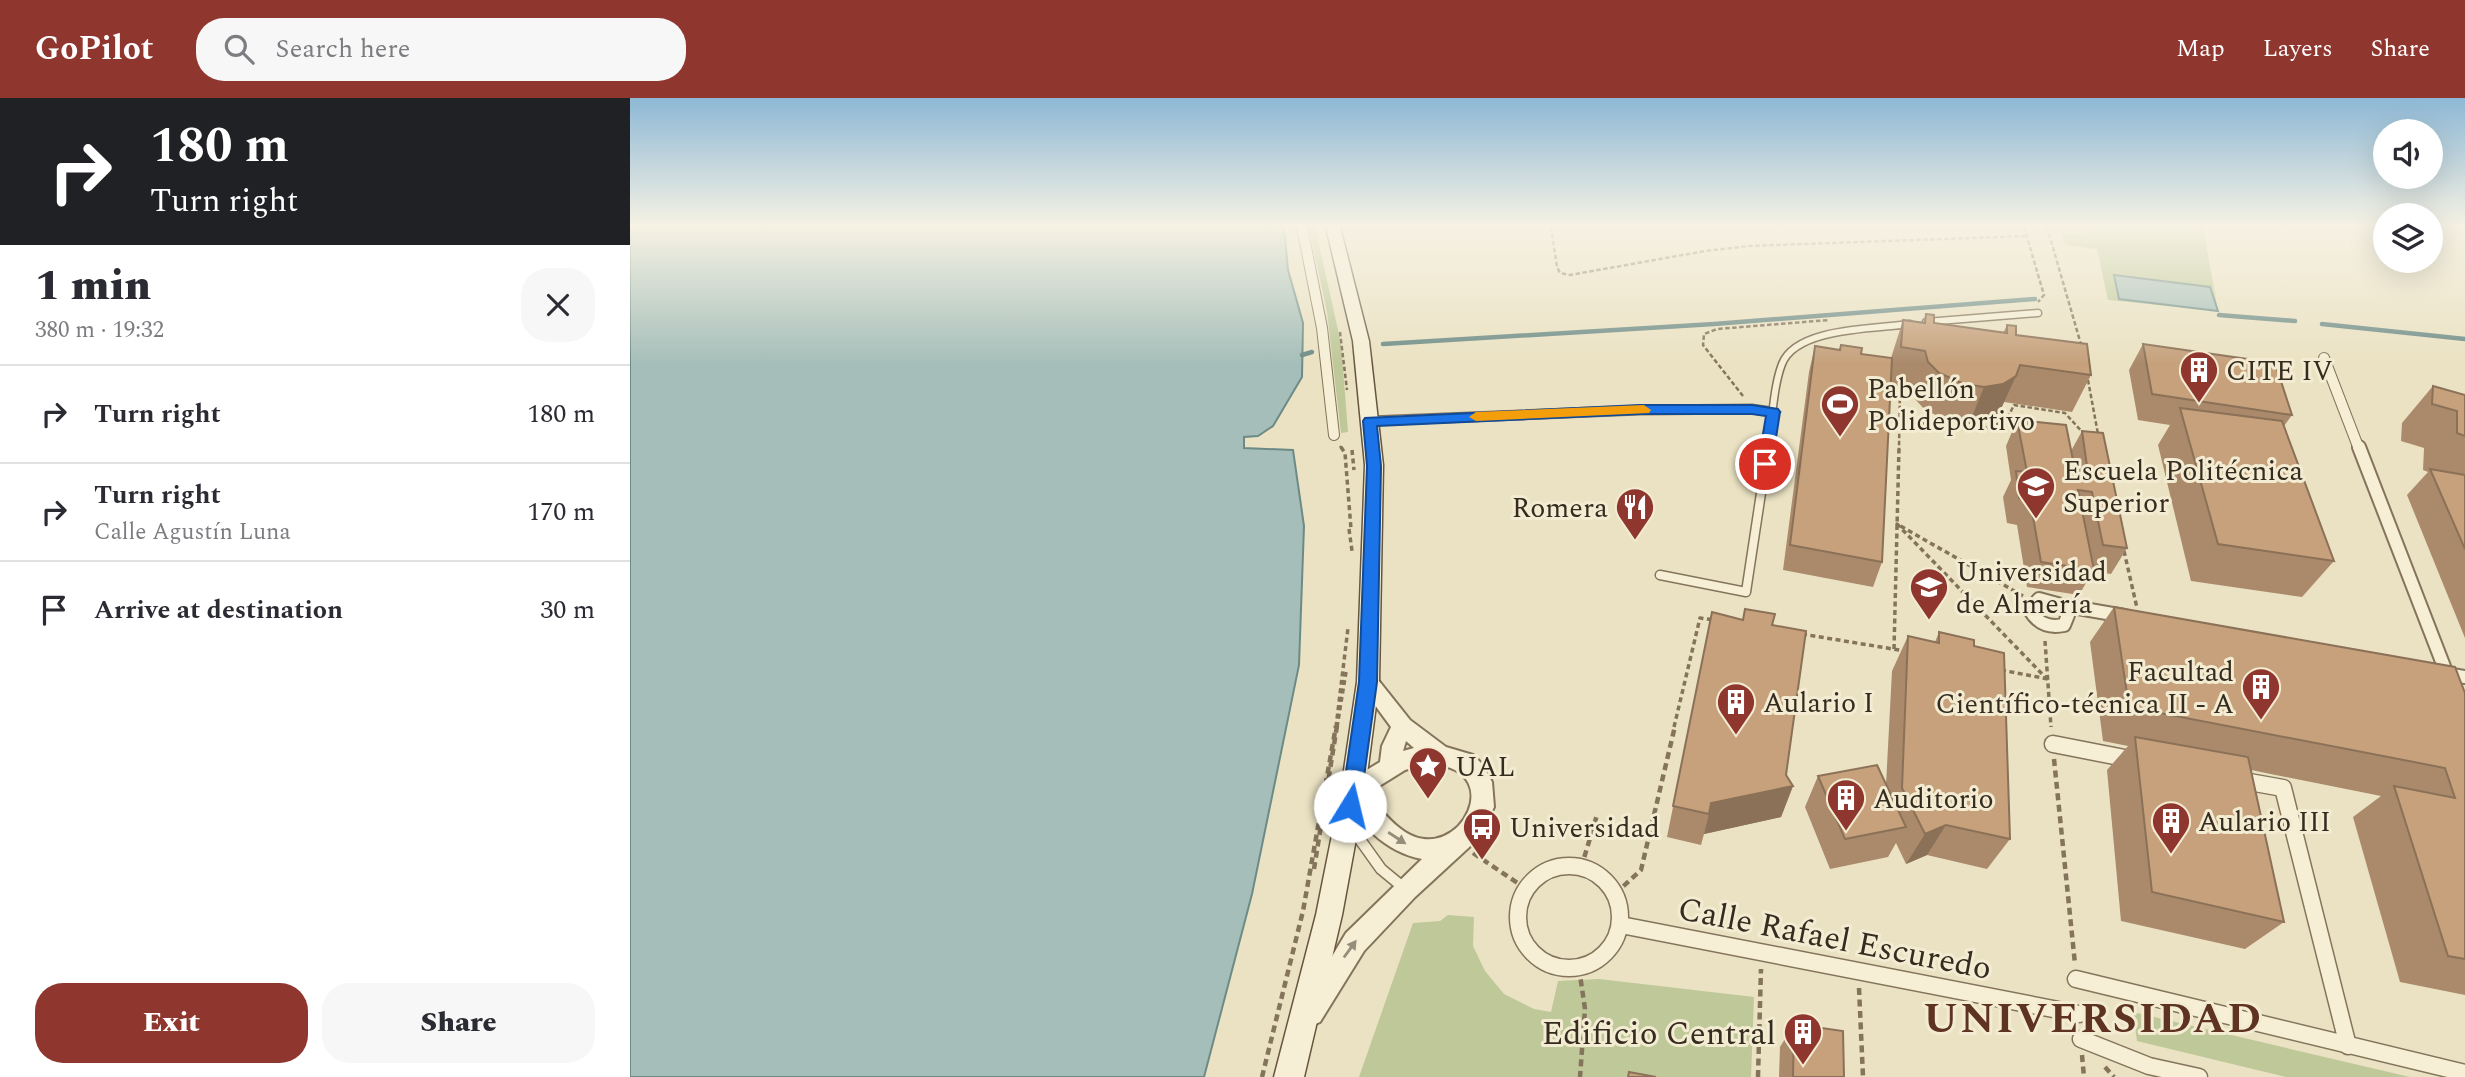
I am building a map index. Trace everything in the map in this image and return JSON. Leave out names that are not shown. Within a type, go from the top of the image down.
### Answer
[{"type":"main road","points":[[1289,1077],[1329,915],[1353,790],[1368,682],[1374,466],[1361,341],[1345,273]]},
{"type":"street","points":[[1311,273],[1322,328],[1334,435]]},
{"type":"street","points":[[2324,358],[2443,677],[2465,677]]},
{"type":"street","points":[[1369,421],[1640,410],[1752,409],[1773,412]]},
{"type":"street","points":[[2061,605],[2068,615],[2064,625],[2043,625],[2030,611],[2034,602],[2046,599],[2061,605],[2140,619]]},
{"type":"street","points":[[1302,1028],[1355,942],[1478,820],[1484,794],[1481,782],[1465,762],[1439,754],[1402,726],[1368,682]]},
{"type":"street","points":[[1390,766],[1393,746],[1402,726]]},
{"type":"street","points":[[2053,744],[2147,762]]},
{"type":"street","points":[[1439,754],[1411,757],[1390,766],[1353,790],[1376,821],[1402,843],[1429,850],[1458,841]]},
{"type":"street","points":[[2229,778],[2283,788],[2348,1046]]},
{"type":"street","points":[[1565,866],[1581,868],[1600,877],[1615,894],[1620,909],[1620,926],[1607,953],[1594,962],[1579,968],[1558,968],[1539,960],[1524,945],[1517,926],[1517,906],[1525,888],[1536,877],[1550,869],[1565,866]]},
{"type":"street","name":"Calle Rafael Escuredo","points":[[1620,926],[2079,1014]]},
{"type":"street","points":[[2076,979],[2465,1073]]},
{"type":"street","points":[[2081,1039],[2149,1066],[2199,1077]]},
{"type":"lane","points":[[1660,575],[1746,592],[1784,357],[1800,342],[1812,337],[1880,326],[2038,313]]},
{"type":"lane","points":[[1347,822],[1381,869],[1406,890]]},
{"type":"path","points":[[1560,273],[1570,275],[1583,273]]},
{"type":"path","points":[[2059,273],[2070,302],[2073,321],[2079,330],[2083,354]]},
{"type":"path","points":[[2087,378],[2099,442]]},
{"type":"path","points":[[1886,382],[1885,387],[1900,389],[1894,649]]},
{"type":"path","points":[[1900,420],[1977,431],[1989,429],[2008,420],[2014,405],[2065,413],[2087,438]]},
{"type":"path","points":[[1334,435],[1345,453],[1349,542]]},
{"type":"path","points":[[1897,524],[2034,602]]},
{"type":"path","points":[[1897,524],[2048,679]]},
{"type":"path","points":[[1349,529],[1373,527]]},
{"type":"path","points":[[2124,551],[2140,619]]},
{"type":"path","points":[[1615,894],[1641,870],[1700,618],[1726,622]]},
{"type":"path","points":[[1264,1077],[1292,960],[1319,823],[1351,620]]},
{"type":"path","points":[[2043,625],[2076,979]]},
{"type":"path","points":[[1790,632],[1907,651]]},
{"type":"path","points":[[1996,669],[2048,679]]},
{"type":"path","points":[[1581,868],[1597,815]]},
{"type":"path","points":[[1458,841],[1482,861],[1525,888]]},
{"type":"path","points":[[1758,1077],[1762,953]]},
{"type":"path","points":[[1579,968],[1586,1009],[1580,1077]]},
{"type":"path","points":[[1858,972],[1863,1077]]},
{"type":"path","points":[[2081,1039],[2084,1077]]},
{"type":"green space","points":[[1319,273],[1325,273],[1341,343],[1348,432],[1341,433],[1327,312]]},
{"type":"green space","points":[[2102,273],[2211,273],[2218,311],[2108,300]]},
{"type":"green space","points":[[1448,915],[1474,917],[1473,946],[1485,971],[1504,994],[1534,1009],[1551,1012],[1558,981],[1599,979],[1754,997],[1751,1077],[1359,1077],[1413,923],[1440,921]]},
{"type":"green space","points":[[2133,1012],[2410,1077],[2286,1077],[2137,1041]]},
{"type":"water","points":[[630,273],[1289,273],[1303,323],[1302,377],[1273,426],[1258,436],[1244,437],[1244,448],[1293,450],[1304,526],[1299,665],[1252,894],[1204,1077],[630,1077]]},
{"type":"water","points":[[2114,275],[2210,287],[2218,311],[2119,299]]},
{"type":"building","points":[[1926,314],[1934,315],[1934,323],[2007,333],[2007,325],[2016,326],[2016,335],[2087,344],[2091,375],[2020,365],[2016,376],[2003,384],[1984,387],[1964,384],[1939,373],[1928,362],[1925,351],[1901,347],[1903,320],[1925,323]]},
{"type":"building","points":[[2143,344],[2275,363],[2292,415],[2152,394]]},
{"type":"building","points":[[1841,345],[1862,348],[1861,354],[1892,358],[1882,562],[1790,545],[1815,346],[1840,350]]},
{"type":"building","points":[[2433,386],[2465,395],[2465,436],[2457,433],[2457,411],[2432,404]]},
{"type":"building","points":[[2180,408],[2282,421],[2334,561],[2218,544]]},
{"type":"building","points":[[2017,420],[2066,425],[2077,480],[2089,480],[2082,431],[2103,433],[2127,548],[2103,545],[2092,492],[2078,490],[2094,570],[2041,562],[2030,500],[2019,498],[2016,471],[2027,472]]},
{"type":"building","points":[[2430,469],[2465,475],[2465,549]]},
{"type":"building","points":[[2114,607],[2455,667],[2465,693],[2465,959],[2448,956],[2394,786],[2455,798],[2445,768],[2129,707]]},
{"type":"building","name":"Aulario I","points":[[1745,609],[1775,614],[1772,625],[1806,631],[1786,775],[1793,786],[1711,803],[1709,814],[1673,806],[1712,612],[1743,620]]},
{"type":"building","points":[[1939,632],[1974,640],[1974,646],[2004,653],[2010,839],[1946,825],[1925,834],[1902,788],[1908,636],[1939,643]]},
{"type":"building","points":[[2135,737],[2248,757],[2284,922],[2152,892]]},
{"type":"building","points":[[1877,765],[1906,827],[1845,839],[1818,776]]},
{"type":"building","points":[[1794,1024],[1843,1031],[1844,1077],[1793,1077]]},
{"type":"building","points":[[1629,1072],[1656,1077],[1628,1077]]},
{"type":"waterway","points":[[1383,344],[1714,324],[2035,299]]},
{"type":"waterway","points":[[2219,315],[2295,321]]},
{"type":"waterway","points":[[2322,324],[2465,339]]},
{"type":"waterway","points":[[1302,355],[1312,352]]},
{"type":"slow traffic","points":[[1476,417],[1644,410]]},
{"type":"place","name":"CITE IV","points":[[2199,404]]},
{"type":"place","name":"Pabellón Polideportivo","points":[[1840,438]]},
{"type":"place","name":"Escuela Politécnica Superior","points":[[2036,520]]},
{"type":"place","name":"Romera","points":[[1635,541]]},
{"type":"place","name":"Universidad de Almería","points":[[1929,621]]},
{"type":"place","name":"Facultad Científico-técnica II - A","points":[[2261,721]]},
{"type":"place","name":"Aulario I","points":[[1736,736]]},
{"type":"place","name":"UAL","points":[[1428,800]]},
{"type":"place","name":"Auditorio","points":[[1846,832]]},
{"type":"place","name":"Aulario III","points":[[2171,855]]},
{"type":"place","name":"Universidad","points":[[1482,861]]},
{"type":"place","name":"Edificio Central","points":[[1803,1066]]},
{"type":"district","name":"UNIVERSIDAD","points":[[2093,1017]]},
{"type":"route","points":[[1350,806],[1368,682],[1374,466],[1369,421],[1640,410],[1752,409],[1773,412],[1765,464]]}]
